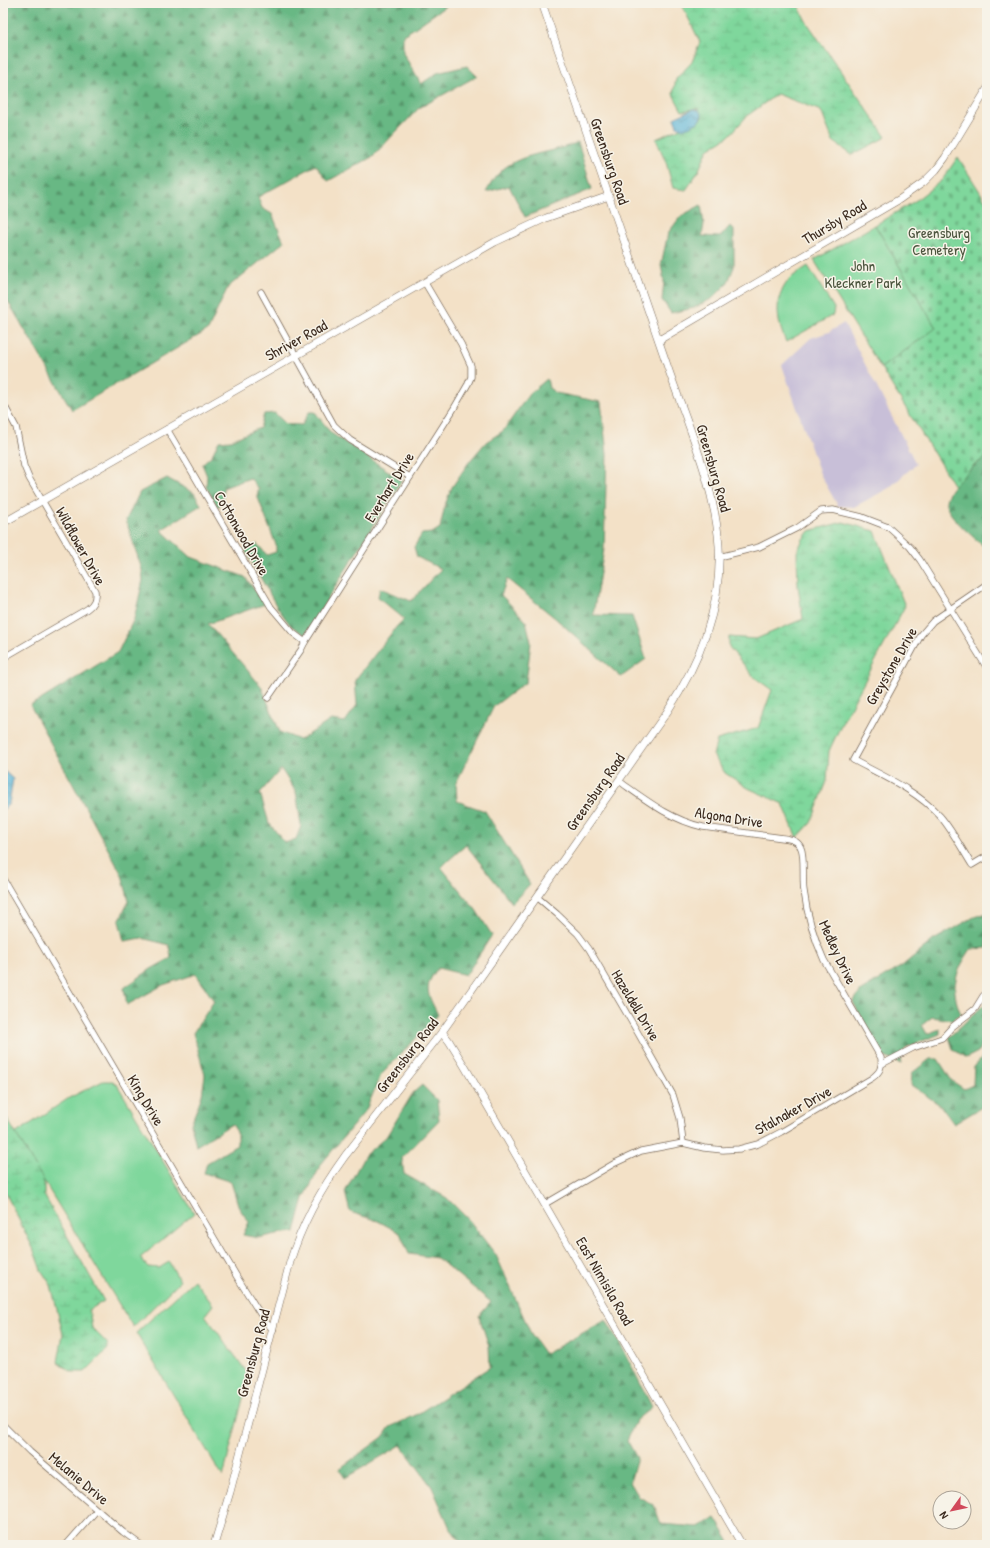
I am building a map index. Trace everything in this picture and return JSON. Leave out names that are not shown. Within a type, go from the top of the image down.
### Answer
[{"type":"main road","name":"Greensburg Road","points":[[214,1545],[230,1492],[296,1244],[309,1212],[319,1194],[345,1156],[442,1032],[680,692],[698,658],[708,631],[714,605],[719,557],[716,523],[711,496],[699,456],[542,3]]},
{"type":"main road","name":"Thursby Road","points":[[659,340],[893,203],[924,182],[945,158],[987,89]]},
{"type":"main road","name":"Shriver Road","points":[[3,523],[495,242],[533,223],[609,196]]},
{"type":"main road","name":"East Nimisila Road","points":[[442,1032],[461,1060],[742,1545]]},
{"type":"street","name":"Everhart Drive","points":[[268,698],[301,650],[304,642],[466,388],[471,377],[468,357],[425,283]]},
{"type":"street","points":[[261,292],[330,419],[350,440],[410,476]]},
{"type":"street","name":"Wildflower Drive","points":[[3,403],[16,427],[24,466],[29,478],[95,591],[96,596],[94,602],[87,609],[3,658]]},
{"type":"street","name":"Cottonwood Drive","points":[[167,428],[271,607],[293,633],[304,642]]},
{"type":"street","points":[[719,557],[759,547],[797,528],[821,511],[833,510],[862,517],[888,527],[910,547],[920,560],[987,668]]},
{"type":"street","name":"Greystone Drive","points":[[987,584],[933,621],[921,635],[852,760],[911,791],[927,803],[941,817],[972,865],[987,856]]},
{"type":"street","name":"Algona Drive","points":[[619,781],[665,813],[690,824],[783,838],[797,842]]},
{"type":"street","name":"Medley Drive","points":[[797,842],[801,847],[802,853],[803,890],[806,907],[817,943],[838,985],[881,1058],[882,1064]]},
{"type":"street","name":"King Drive","points":[[3,879],[237,1277],[264,1320],[273,1330]]},
{"type":"street","name":"Hazeldell Drive","points":[[537,897],[578,934],[589,949],[674,1095],[680,1118],[683,1142]]},
{"type":"street","name":"Stalnaker Drive","points":[[545,1204],[627,1156],[655,1147],[683,1142],[704,1148],[723,1150],[739,1149],[758,1144],[872,1078],[878,1074],[882,1064],[913,1048],[942,1038],[952,1027],[975,1008],[983,996]]},
{"type":"street","name":"Melanie Drive","points":[[3,1426],[30,1452],[97,1510],[142,1545]]},
{"type":"street","points":[[66,1545],[97,1510]]},
{"type":"shaded area","points":[[844,323],[916,464],[889,488],[854,507],[838,506],[820,474],[782,365],[811,338],[829,332]]},
{"type":"green space","points":[[3,3],[450,3],[403,35],[403,53],[421,84],[437,73],[467,66],[477,76],[419,108],[372,157],[328,181],[316,165],[258,197],[262,208],[272,214],[284,242],[228,287],[208,330],[72,410],[3,293]]},
{"type":"green space","points":[[681,3],[797,3],[806,21],[886,137],[852,155],[833,141],[821,111],[777,94],[747,116],[729,136],[708,149],[698,172],[686,190],[673,188],[666,162],[656,139],[701,119],[702,116],[698,108],[682,111],[673,94],[676,79],[692,62],[700,42]]},
{"type":"green space","points":[[578,142],[592,189],[525,217],[509,186],[486,192],[498,174],[515,161]]},
{"type":"green space","name":"Greensburg Cemetery","points":[[958,157],[987,203],[987,456],[972,467],[954,486],[881,368],[936,328],[875,225],[915,201],[942,180]]},
{"type":"green space","points":[[701,205],[704,224],[702,236],[720,237],[730,226],[734,230],[734,267],[727,284],[713,298],[694,308],[671,313],[662,300],[664,281],[661,265],[668,233],[681,216]]},
{"type":"green space","name":"John Kleckner Park","points":[[875,225],[937,329],[881,368],[814,260]]},
{"type":"green space","points":[[808,266],[834,308],[833,315],[786,342],[780,327],[778,303],[780,296],[788,281]]},
{"type":"green space","points":[[547,379],[549,388],[556,393],[601,402],[607,454],[604,549],[593,615],[632,616],[646,659],[621,677],[555,618],[507,579],[501,595],[526,621],[531,642],[526,682],[494,706],[456,783],[457,801],[485,811],[530,884],[512,903],[466,845],[441,867],[476,910],[492,935],[466,975],[438,968],[433,975],[428,986],[428,991],[438,1015],[381,1075],[366,1110],[322,1163],[304,1198],[295,1232],[258,1238],[243,1235],[249,1222],[239,1208],[231,1182],[204,1173],[207,1163],[237,1145],[237,1132],[232,1124],[196,1146],[191,1124],[202,1095],[205,1075],[193,1033],[214,1001],[196,974],[163,985],[127,1005],[124,988],[151,969],[171,958],[169,945],[142,938],[124,941],[119,921],[129,901],[122,875],[30,705],[118,652],[134,619],[143,580],[142,570],[126,520],[140,492],[167,478],[194,493],[201,505],[161,530],[191,557],[245,577],[265,604],[208,624],[261,686],[280,732],[300,740],[331,720],[345,722],[357,705],[355,680],[404,619],[378,597],[380,588],[411,601],[441,569],[417,557],[414,547],[422,534],[432,533],[440,528],[445,505],[452,487],[469,462],[486,442],[503,431],[529,394]],"holes":[[[281,769],[296,792],[301,826],[296,839],[285,843],[269,823],[260,793]]]},
{"type":"green space","points":[[309,412],[315,412],[331,433],[402,480],[305,635],[291,626],[277,607],[245,550],[257,544],[267,555],[276,552],[276,545],[257,495],[259,489],[250,478],[223,488],[223,501],[218,507],[206,487],[207,476],[202,464],[212,455],[219,441],[231,440],[260,428],[264,414],[275,413],[286,424],[302,425]]},
{"type":"green space","points":[[987,456],[987,549],[957,522],[946,504],[950,491],[955,484],[969,470]]},
{"type":"green space","points":[[843,522],[875,531],[905,606],[841,725],[829,751],[827,781],[811,823],[797,838],[783,804],[748,788],[725,773],[713,755],[717,740],[758,728],[772,690],[754,677],[729,647],[729,637],[756,639],[803,619],[798,586],[797,552],[803,539],[809,531]]},
{"type":"green space","points":[[987,913],[987,948],[971,949],[958,972],[955,996],[961,1014],[952,1020],[932,1017],[922,1025],[927,1034],[940,1029],[940,1034],[907,1047],[902,1053],[901,1064],[882,1056],[853,1002],[861,991],[902,966],[932,941],[974,917]]},
{"type":"green space","points":[[987,1002],[987,1032],[978,1052],[966,1058],[953,1049],[949,1037]]},
{"type":"green space","points":[[986,1054],[987,1104],[954,1124],[940,1105],[911,1085],[912,1073],[930,1059],[938,1059],[952,1081],[964,1089],[973,1085],[974,1067]]},
{"type":"green space","points":[[103,1081],[113,1081],[118,1086],[194,1213],[140,1258],[148,1267],[159,1268],[169,1262],[180,1281],[133,1327],[15,1134],[69,1098]]},
{"type":"green space","points":[[422,1085],[437,1100],[439,1120],[402,1158],[404,1174],[447,1198],[469,1220],[496,1255],[532,1336],[545,1354],[606,1320],[624,1351],[652,1407],[636,1420],[627,1440],[637,1458],[630,1482],[639,1497],[654,1505],[661,1524],[698,1527],[715,1518],[732,1545],[463,1545],[450,1528],[432,1487],[401,1445],[345,1478],[339,1469],[383,1437],[390,1427],[416,1415],[490,1367],[489,1346],[479,1316],[491,1302],[437,1258],[409,1254],[400,1233],[378,1221],[350,1212],[345,1192],[365,1155],[386,1137],[413,1093]]},
{"type":"green space","points":[[3,1112],[44,1181],[44,1195],[104,1301],[89,1310],[92,1328],[108,1344],[108,1349],[85,1372],[72,1372],[58,1362],[63,1334],[51,1285],[41,1270],[33,1248],[3,1188]]},
{"type":"green space","points":[[194,1280],[213,1305],[205,1315],[249,1375],[223,1477],[136,1333]]},
{"type":"water","points":[[693,109],[699,110],[702,115],[699,121],[683,129],[677,126],[674,118]]},
{"type":"water","points":[[3,770],[13,779],[9,804],[3,810]]}]
